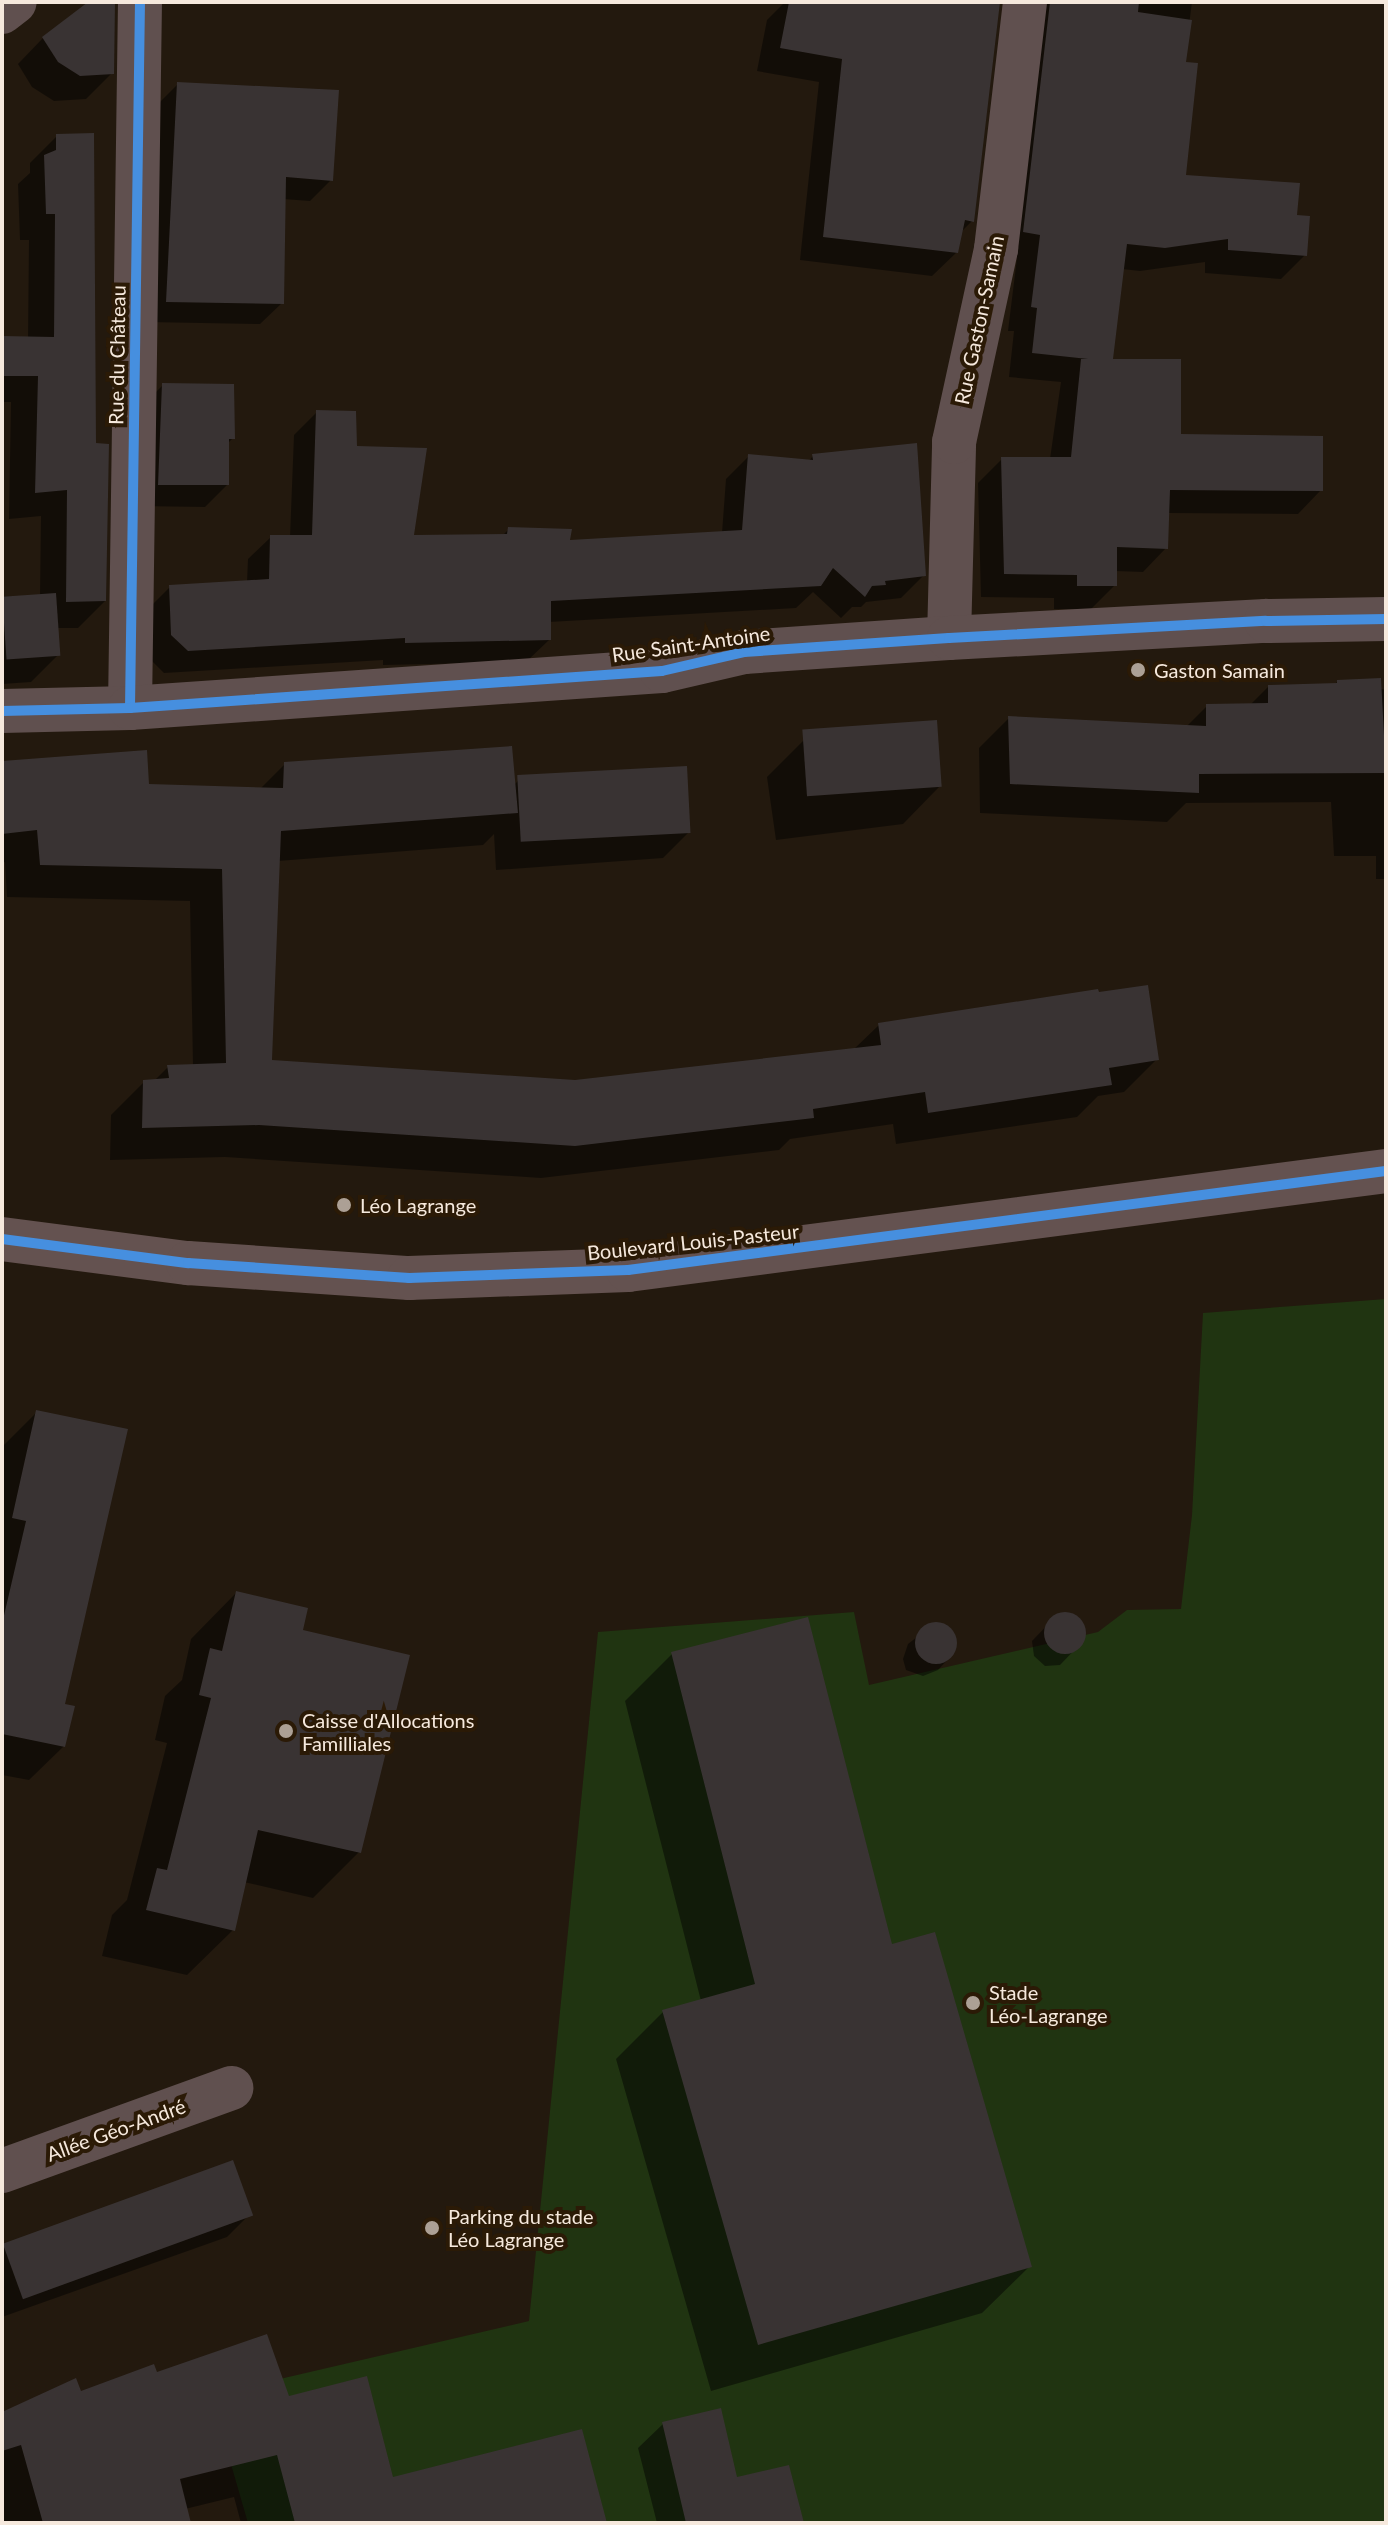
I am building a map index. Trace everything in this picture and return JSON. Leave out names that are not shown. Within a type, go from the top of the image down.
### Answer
[{"type":"main road","name":"Boulevard Louis-Pasteur","points":[[2,1239],[188,1263],[409,1278],[628,1270],[1386,1171]]},
{"type":"street","points":[[2,12],[15,2]]},
{"type":"street","name":"Rue du Château","points":[[130,708],[140,2]]},
{"type":"street","name":"Rue Gaston-Samain","points":[[949,638],[954,442],[996,249],[1025,2]]},
{"type":"street","name":"Rue Saint-Antoine","points":[[2,711],[130,708],[662,671],[744,652],[949,638],[1266,621],[1386,619]]},
{"type":"street","name":"Allée Géo-André","points":[[2,2171],[231,2088]]},
{"type":"green space","name":"Stade Léo-Lagrange","points":[[1386,1299],[1386,2523],[248,2523],[211,2395],[529,2321],[598,1632],[854,1612],[869,1685],[1098,1632],[1127,1610],[1181,1609],[1192,1515],[1203,1313]]},
{"type":"building","points":[[88,2],[115,2],[114,74],[80,76],[58,62],[42,37]]},
{"type":"building","points":[[789,2],[1000,2],[974,222],[965,220],[958,253],[823,237],[842,59],[780,48]]},
{"type":"building","points":[[1050,2],[1139,2],[1138,12],[1192,20],[1186,62],[1198,63],[1186,175],[1300,183],[1297,215],[1310,216],[1307,256],[1228,250],[1228,239],[1165,248],[1127,244],[1113,359],[1181,359],[1181,434],[1323,436],[1323,491],[1170,490],[1168,549],[1117,547],[1117,586],[1077,586],[1077,575],[1004,574],[1001,457],[1071,457],[1081,359],[1088,359],[1032,353],[1037,308],[1031,307],[1040,235],[1023,232]]},
{"type":"building","points":[[177,82],[339,90],[333,181],[286,177],[284,304],[166,302]]},
{"type":"building","points":[[94,133],[96,443],[109,444],[106,601],[66,602],[67,490],[35,493],[38,376],[2,376],[2,336],[54,337],[55,214],[46,214],[44,155],[56,150],[56,134]]},
{"type":"building","points":[[162,383],[234,384],[235,439],[229,439],[229,485],[158,485]]},
{"type":"building","points":[[316,410],[356,411],[357,446],[427,448],[414,535],[507,534],[508,527],[572,529],[570,540],[742,530],[748,454],[813,460],[812,454],[917,443],[926,576],[885,581],[886,585],[872,586],[865,597],[833,568],[821,586],[551,601],[551,640],[405,643],[405,638],[188,651],[171,635],[169,585],[269,579],[270,535],[312,535]]},
{"type":"building","points":[[56,593],[60,656],[7,660],[2,597]]},
{"type":"building","points":[[1381,678],[1386,773],[1199,774],[1199,793],[1010,784],[1008,716],[1206,726],[1206,704],[1268,703],[1268,685]]},
{"type":"building","points":[[937,720],[942,787],[807,796],[802,729]]},
{"type":"building","points":[[512,746],[518,813],[281,831],[272,1060],[575,1080],[881,1045],[878,1023],[1098,989],[1099,992],[1148,985],[1159,1060],[1109,1068],[1112,1085],[928,1113],[925,1092],[813,1109],[814,1118],[575,1146],[259,1125],[142,1128],[143,1080],[169,1078],[167,1065],[226,1063],[222,869],[40,865],[37,830],[2,834],[2,761],[147,750],[149,784],[283,788],[284,762]]},
{"type":"building","points":[[687,766],[691,833],[521,842],[517,775]]},
{"type":"building","points":[[36,1410],[128,1429],[65,1704],[75,1706],[65,1747],[2,1734],[2,1624],[26,1521],[12,1518]]},
{"type":"building","name":"Caisse d'Allocations Familliales","points":[[236,1591],[308,1608],[303,1630],[410,1655],[361,1853],[258,1830],[235,1931],[146,1910],[157,1868],[167,1870],[211,1698],[199,1695],[210,1648],[222,1651]]},
{"type":"building","points":[[1065,1612],[1080,1618],[1086,1633],[1080,1648],[1065,1654],[1050,1648],[1044,1633],[1050,1618]]},
{"type":"building","points":[[808,1617],[892,1944],[935,1932],[1032,2267],[758,2345],[662,2010],[755,1984],[671,1652]]},
{"type":"building","points":[[936,1622],[951,1628],[957,1643],[951,1658],[936,1664],[921,1658],[915,1643],[921,1628]]},
{"type":"building","points":[[233,2160],[253,2215],[23,2299],[3,2244]]},
{"type":"building","points":[[267,2334],[289,2396],[367,2376],[393,2477],[582,2429],[607,2523],[295,2523],[277,2455],[180,2479],[191,2523],[43,2523],[21,2445],[2,2451],[2,2412],[76,2378],[81,2391],[154,2364],[157,2372]]},
{"type":"building","points":[[721,2408],[737,2477],[789,2465],[804,2523],[686,2523],[662,2422]]},
{"type":"cycle path","points":[[130,708],[140,2]]},
{"type":"cycle path","points":[[2,711],[130,708],[662,671],[744,652],[949,638],[1266,621],[1386,619]]},
{"type":"cycle path","points":[[2,1239],[188,1263],[409,1278],[628,1270],[1386,1171]]},
{"type":"place","name":"Gaston Samain","points":[[1138,670]]},
{"type":"place","name":"Léo Lagrange","points":[[344,1205]]},
{"type":"place","name":"Caisse d'Allocations Familliales","points":[[286,1731]]},
{"type":"place","name":"Stade Léo-Lagrange","points":[[973,2003]]},
{"type":"place","name":"Parking du stade Léo Lagrange","points":[[432,2228]]}]
